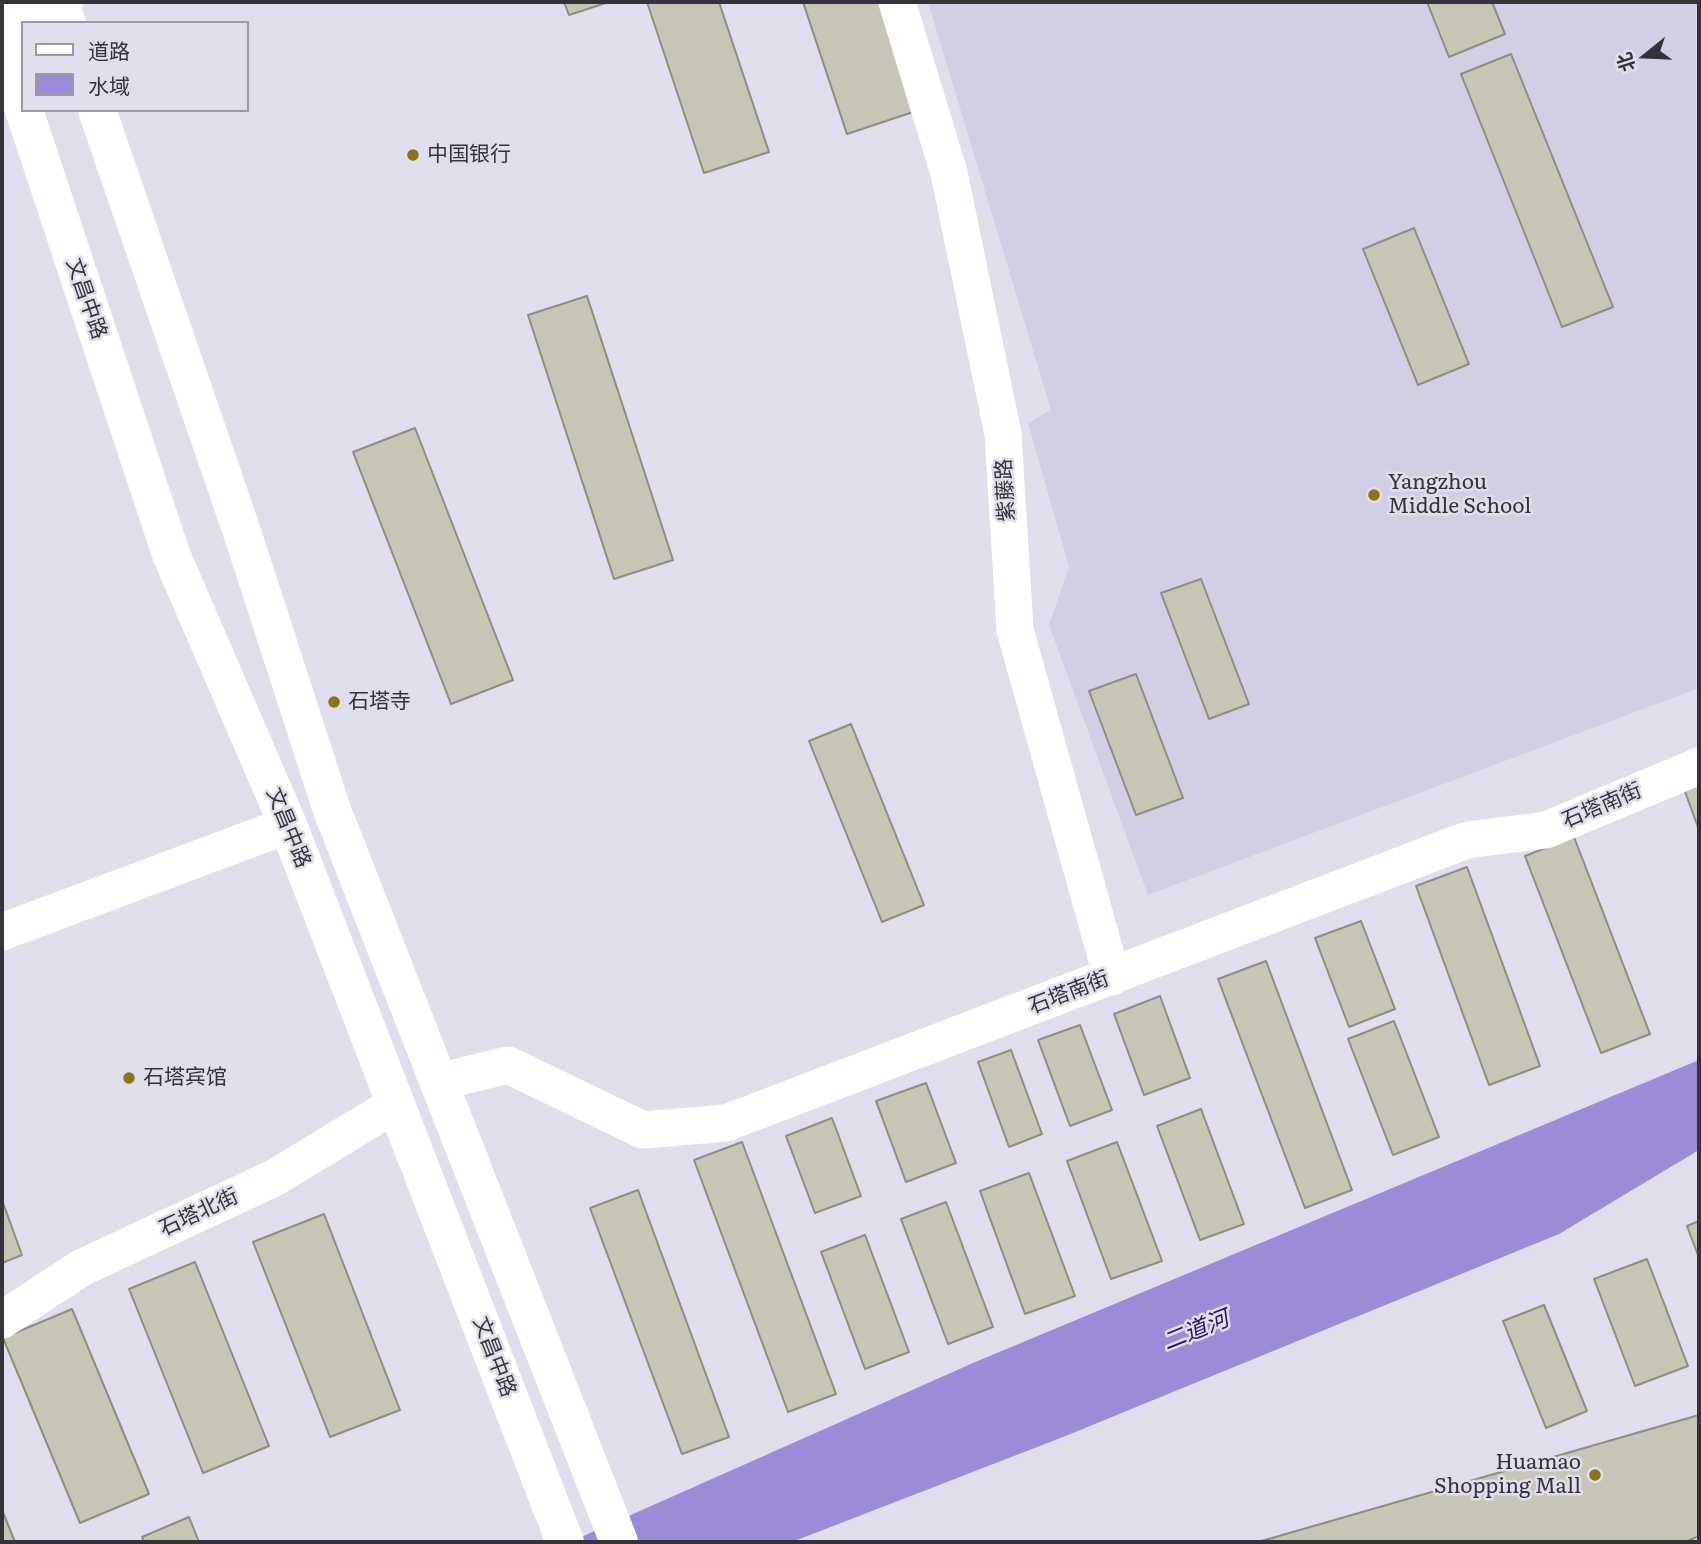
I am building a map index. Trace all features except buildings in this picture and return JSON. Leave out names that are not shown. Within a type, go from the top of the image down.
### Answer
[{"type":"main road","points":[[2,23],[63,7]]},
{"type":"main road","name":"文昌中路","points":[[2,40],[21,102]]},
{"type":"main road","name":"文昌中路","points":[[24,112],[171,554],[288,825],[561,1530]]},
{"type":"main road","points":[[98,112],[247,548],[332,810],[619,1542]]},
{"type":"street","name":"紫藤路","points":[[897,2],[949,173],[1003,434],[1015,630],[1112,977]]},
{"type":"street","name":"石塔南街","points":[[438,1082],[508,1065],[643,1130],[726,1123],[1466,840],[1546,830],[1699,766]]},
{"type":"street","points":[[2,932],[288,825]]},
{"type":"street","name":"石塔北街","points":[[2,1321],[81,1268],[274,1178],[396,1104]]},
{"type":"shaded area","name":"Yangzhou Middle School","points":[[928,2],[1699,2],[1699,688],[1148,895],[1049,625],[1069,567],[1028,423],[1051,410]]},
{"type":"water","name":"二道河","points":[[1699,1060],[1699,1150],[1559,1234],[1063,1437],[792,1542],[570,1542],[973,1363]]},
{"type":"place","name":"中国银行","points":[[413,155]]},
{"type":"place","name":"Yangzhou Middle School","points":[[1374,495]]},
{"type":"place","name":"石塔寺","points":[[334,702]]},
{"type":"place","name":"石塔宾馆","points":[[129,1078]]},
{"type":"place","name":"Huamao Shopping Mall","points":[[1595,1475]]}]
